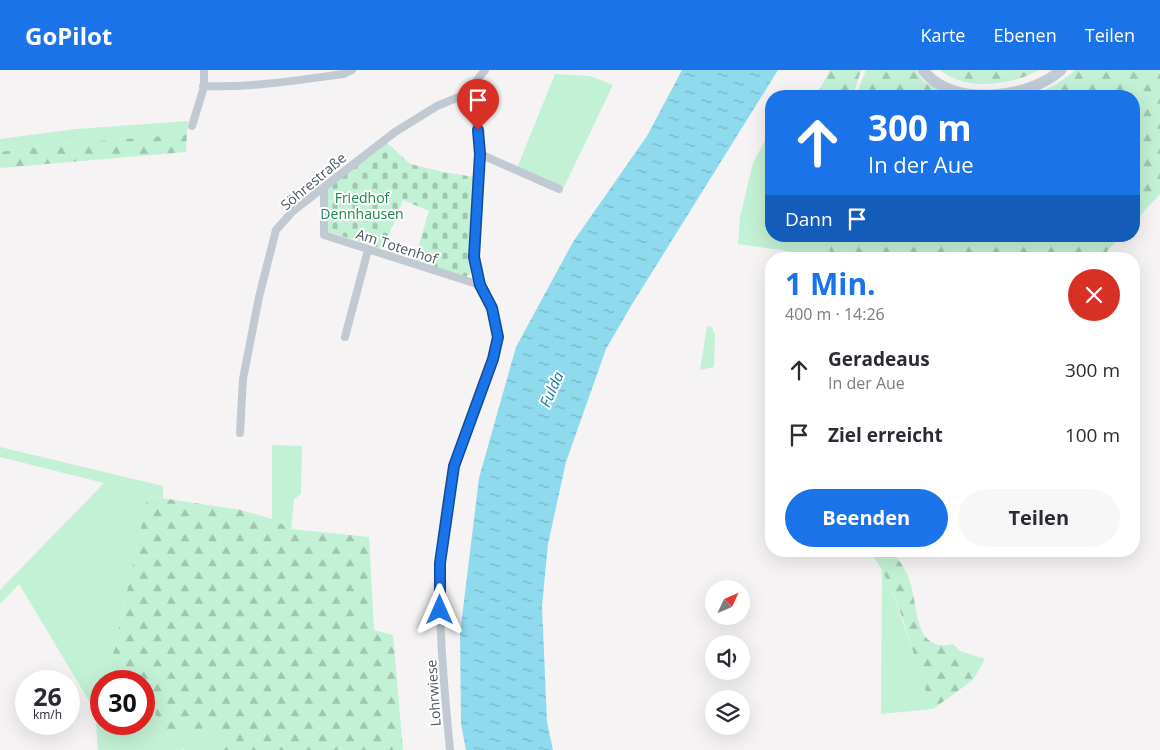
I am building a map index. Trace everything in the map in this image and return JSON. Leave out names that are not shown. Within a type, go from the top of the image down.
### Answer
[{"type":"street","points":[[192,126],[203,86],[204,70]]},
{"type":"street","points":[[203,86],[229,87],[277,82],[344,74],[352,70]]},
{"type":"street","name":"Söhrestraße","points":[[240,433],[243,379],[259,297],[276,230],[293,211],[415,118],[466,94],[485,70]]},
{"type":"street","points":[[923,70],[928,77],[946,88],[954,90]]},
{"type":"street","points":[[1025,90],[1039,85],[1061,70]]},
{"type":"street","name":"Lohrwiese","points":[[450,750],[441,626],[440,563],[454,466],[493,359],[498,337],[492,308],[480,285],[474,257],[480,154],[478,130],[466,94]]},
{"type":"street","points":[[480,154],[559,189]]},
{"type":"street","name":"Am Totenhof","points":[[324,188],[324,235],[480,285]]},
{"type":"street","points":[[345,337],[368,250]]},
{"type":"green space","points":[[830,70],[861,70],[855,90],[819,90]]},
{"type":"green space","points":[[866,70],[916,70],[923,81],[940,90],[858,90]]},
{"type":"green space","points":[[940,70],[1039,70],[1003,82],[976,84],[951,77]]},
{"type":"green space","points":[[1075,70],[1160,70],[1160,194],[1140,216],[1140,90],[1045,90]]},
{"type":"green space","points":[[555,74],[590,76],[613,85],[563,189],[517,168]]},
{"type":"green space","points":[[188,121],[187,134],[61,144],[0,152],[0,139],[76,129]]},
{"type":"green space","points":[[187,134],[186,152],[0,168],[0,152],[61,144]]},
{"type":"green space","points":[[765,140],[765,242],[830,242],[829,252],[793,252],[738,244],[740,217],[753,163]]},
{"type":"green space","name":"Friedhof Dennhausen","points":[[386,142],[410,164],[474,177],[472,272],[466,277],[414,261],[429,211],[403,200],[383,249],[326,231],[325,189]]},
{"type":"green space","points":[[830,242],[1116,242],[1106,252],[829,252]]},
{"type":"green space","points":[[711,326],[715,334],[714,367],[700,370],[707,327]]},
{"type":"green space","points":[[272,445],[302,446],[301,494],[294,499],[291,529],[272,519]]},
{"type":"green space","points":[[0,447],[163,486],[163,498],[148,496],[109,670],[90,670],[90,703],[80,686],[80,670],[70,670],[19,584],[0,604],[0,590],[104,483],[0,457]]},
{"type":"green space","points":[[148,496],[241,510],[272,519],[291,529],[369,537],[374,630],[393,635],[403,750],[219,750],[212,725],[164,742],[155,712],[155,670],[109,670]]},
{"type":"green space","points":[[874,557],[896,557],[898,559],[909,580],[917,617],[925,636],[931,642],[941,645],[953,644],[960,651],[973,680],[933,709],[899,607]]},
{"type":"green space","points":[[882,568],[892,591],[933,709],[881,714]]},
{"type":"green space","points":[[960,651],[985,659],[973,680]]},
{"type":"green space","points":[[155,712],[164,742],[212,725],[219,750],[184,750],[183,748],[181,750],[98,750],[97,735],[155,735]]},
{"type":"water","name":"Fulda","points":[[682,70],[778,70],[606,349],[566,462],[548,544],[542,606],[547,722],[553,750],[466,750],[461,724],[460,634],[479,478],[516,347],[573,242],[647,136]]},
{"type":"route","points":[[440,610],[440,563],[454,466],[465,431],[493,359],[498,337],[492,308],[480,285],[474,257],[480,154],[478,130]]}]
